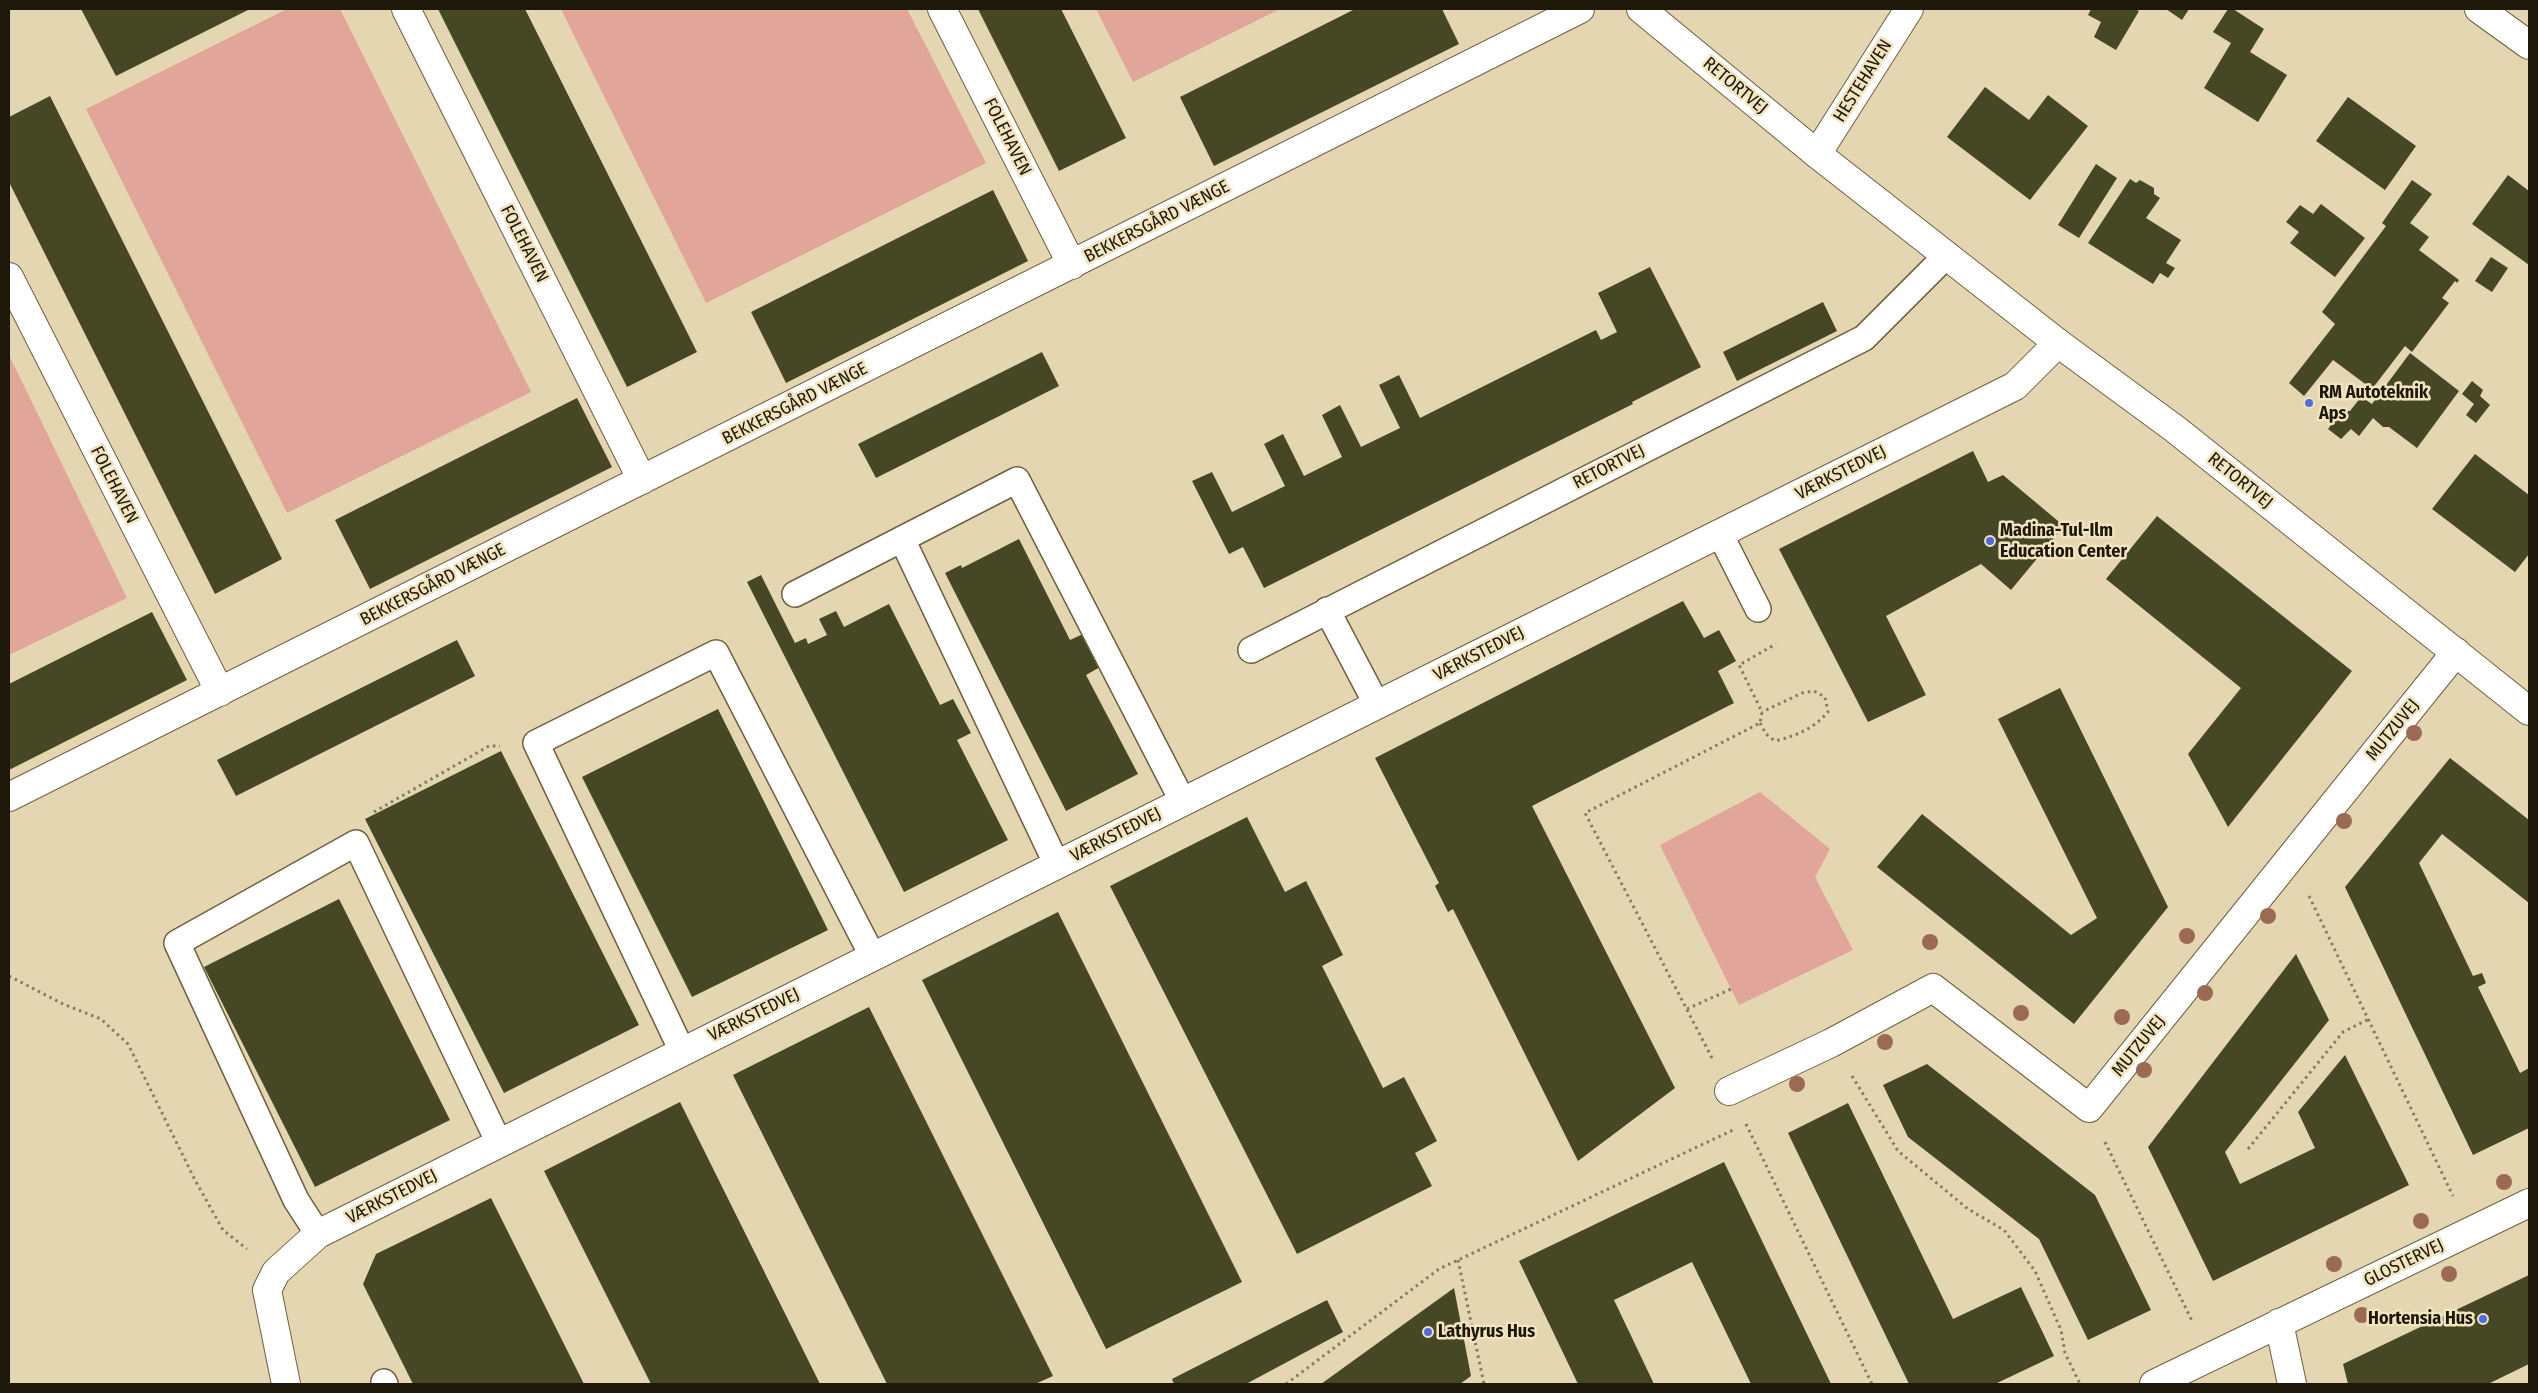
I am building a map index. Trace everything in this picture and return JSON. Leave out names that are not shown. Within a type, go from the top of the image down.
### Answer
[{"type":"street","name":"FOLEHAVEN","points":[[406,9],[642,480]]},
{"type":"street","name":"FOLEHAVEN","points":[[942,9],[1072,265]]},
{"type":"street","name":"BEKKERSGÅRD VÆNGE","points":[[9,797],[1580,9]]},
{"type":"street","name":"RETORTVEJ","points":[[1641,9],[1817,154],[2058,343],[2175,429],[2529,711]]},
{"type":"street","name":"HESTEHAVEN","points":[[1817,154],[1908,9]]},
{"type":"street","points":[[2479,9],[2529,45]]},
{"type":"street","name":"FOLEHAVEN","points":[[9,278],[220,692]]},
{"type":"street","name":"VÆRKSTEDVEJ","points":[[286,1384],[267,1290],[276,1272],[318,1234],[2015,386],[2058,343]]},
{"type":"street","name":"MUTZUVEJ","points":[[2089,1108],[2456,652]]},
{"type":"street","points":[[1729,1091],[1831,1043],[1933,988],[2089,1108]]},
{"type":"street","name":"GLOSTERVEJ","points":[[2154,1384],[2529,1203]]},
{"type":"street","points":[[2279,1323],[2292,1384]]},
{"type":"lane","name":"RETORTVEJ","points":[[1250,650],[1864,338],[1947,256]]},
{"type":"lane","points":[[795,594],[1017,480],[1183,802]]},
{"type":"lane","points":[[1720,534],[1758,609]]},
{"type":"lane","points":[[902,539],[1057,865]]},
{"type":"lane","points":[[1327,610],[1377,705]]},
{"type":"lane","points":[[682,1051],[536,743],[716,653],[872,957]]},
{"type":"lane","points":[[318,1234],[296,1200],[177,943],[356,844],[500,1143]]},
{"type":"path","points":[[1758,609],[1776,644],[1739,665],[1762,712],[1760,723],[1766,734],[1775,741],[1797,735],[1816,726],[1828,712],[1825,697],[1814,691],[1802,693],[1762,712]]},
{"type":"path","points":[[1760,723],[1586,813],[1746,1124],[1872,1384]]},
{"type":"path","points":[[356,844],[353,824],[489,746],[536,743]]},
{"type":"path","points":[[2279,872],[2311,897],[2469,1232]]},
{"type":"path","points":[[9,976],[62,1004],[101,1019],[128,1044],[195,1180],[223,1230],[276,1272]]},
{"type":"path","points":[[1687,1009],[1731,989]]},
{"type":"path","points":[[2248,1149],[2342,1032],[2369,1019]]},
{"type":"path","points":[[1831,1043],[1898,1151],[1968,1209],[2004,1230],[2035,1271],[2061,1330],[2065,1353],[2080,1384]]},
{"type":"path","points":[[2089,1108],[2210,1358]]},
{"type":"path","points":[[1286,1384],[1440,1269],[1746,1124]]},
{"type":"path","points":[[1458,1260],[1484,1384]]},
{"type":"shaded area","points":[[287,9],[340,9],[531,392],[287,513],[86,109]]},
{"type":"shaded area","points":[[561,9],[907,9],[986,163],[706,303]]},
{"type":"shaded area","points":[[1096,9],[1280,9],[1133,82]]},
{"type":"shaded area","points":[[9,355],[127,598],[9,655]]},
{"type":"shaded area","points":[[1760,792],[1830,849],[1815,877],[1853,950],[1739,1005],[1660,845]]},
{"type":"building","points":[[81,9],[250,9],[116,76]]},
{"type":"building","points":[[438,9],[525,9],[697,352],[627,387]]},
{"type":"building","points":[[978,9],[1061,9],[1126,138],[1059,171]]},
{"type":"building","points":[[1355,9],[1442,9],[1459,44],[1214,166],[1180,97]]},
{"type":"building","points":[[2091,9],[2135,9],[2139,11],[2116,50],[2094,37],[2101,22],[2088,15]]},
{"type":"building","points":[[2166,9],[2189,9],[2182,20]]},
{"type":"building","points":[[2228,9],[2233,9],[2264,29],[2250,52],[2287,75],[2258,122],[2204,88],[2231,43],[2213,32]]},
{"type":"building","points":[[1985,87],[2029,120],[2048,95],[2088,126],[2030,200],[1947,137]]},
{"type":"building","points":[[50,96],[282,559],[215,594],[9,182],[9,117]]},
{"type":"building","points":[[2348,97],[2416,146],[2385,190],[2316,141]]},
{"type":"building","points":[[2096,164],[2117,178],[2079,238],[2058,225]]},
{"type":"building","points":[[2508,175],[2529,191],[2529,265],[2472,224]]},
{"type":"building","points":[[2130,179],[2136,183],[2140,180],[2154,188],[2154,194],[2160,198],[2146,218],[2181,240],[2166,263],[2175,268],[2168,278],[2160,273],[2153,284],[2088,243]]},
{"type":"building","points":[[2412,180],[2432,194],[2410,223],[2429,237],[2419,250],[2459,280],[2457,283],[2455,281],[2442,298],[2449,303],[2412,352],[2405,346],[2372,389],[2333,360],[2304,396],[2289,383],[2335,324],[2322,312],[2386,226],[2382,223]]},
{"type":"building","points":[[993,190],[1028,261],[786,383],[751,312]]},
{"type":"building","points":[[2321,204],[2365,238],[2335,277],[2290,243],[2299,232],[2286,222],[2300,205],[2313,214]]},
{"type":"building","points":[[2491,257],[2508,268],[2492,292],[2475,281]]},
{"type":"building","points":[[1650,267],[1701,367],[1632,402],[1633,404],[1264,588],[1243,547],[1229,554],[1192,481],[1212,472],[1232,512],[1285,486],[1264,444],[1283,434],[1304,476],[1342,457],[1322,415],[1340,405],[1361,447],[1400,428],[1379,385],[1399,375],[1420,418],[1596,330],[1601,340],[1617,332],[1598,293]]},
{"type":"building","points":[[1823,302],[1837,331],[1737,381],[1723,352]]},
{"type":"building","points":[[1042,352],[1059,386],[876,478],[858,444]]},
{"type":"building","points":[[2410,353],[2459,391],[2417,448],[2389,427],[2383,427],[2373,418],[2359,436],[2351,429],[2341,439],[2328,429],[2342,410],[2350,411],[2361,397],[2372,404]]},
{"type":"building","points":[[2472,381],[2483,390],[2480,396],[2490,405],[2476,423],[2466,415],[2474,404],[2462,394]]},
{"type":"building","points":[[577,398],[612,467],[370,589],[335,520]]},
{"type":"building","points":[[1973,451],[1988,482],[2003,475],[2064,526],[2011,590],[1981,564],[1886,616],[1926,695],[1868,722],[1779,549]]},
{"type":"building","points":[[2475,454],[2529,495],[2529,554],[2515,572],[2432,509]]},
{"type":"building","points":[[2157,516],[2352,671],[2228,827],[2188,754],[2241,688],[2106,579]]},
{"type":"building","points":[[1019,539],[1070,640],[1083,634],[1100,667],[1086,675],[1138,774],[1066,811],[945,573],[961,565],[962,568]]},
{"type":"building","points":[[761,575],[795,643],[806,638],[808,644],[827,635],[819,619],[836,611],[844,627],[889,604],[940,705],[953,699],[971,733],[957,740],[1008,840],[904,892],[747,582]]},
{"type":"building","points":[[1683,601],[1704,638],[1719,630],[1736,661],[1718,671],[1734,703],[1532,806],[1675,1088],[1578,1161],[1453,909],[1448,912],[1435,886],[1439,883],[1375,758]]},
{"type":"building","points":[[152,612],[187,680],[9,770],[9,684]]},
{"type":"building","points":[[457,640],[475,676],[236,796],[217,760]]},
{"type":"building","points":[[2060,688],[2168,907],[2074,1024],[1877,867],[1922,814],[2071,935],[2097,918],[1998,719]]},
{"type":"building","points":[[718,709],[828,930],[692,997],[582,777]]},
{"type":"building","points":[[501,751],[639,1025],[504,1093],[365,819]]},
{"type":"building","points":[[2450,758],[2529,820],[2529,903],[2442,834],[2419,863],[2473,976],[2482,973],[2486,983],[2478,987],[2520,1073],[2529,1068],[2529,1128],[2473,1155],[2345,887]]},
{"type":"building","points":[[1247,817],[1285,892],[1306,881],[1343,955],[1322,966],[1383,1088],[1404,1077],[1437,1141],[1415,1153],[1432,1186],[1297,1254],[1110,886]]},
{"type":"building","points":[[339,899],[450,1120],[315,1187],[204,967]]},
{"type":"building","points":[[1058,912],[1242,1282],[1106,1349],[922,980]]},
{"type":"building","points":[[2296,954],[2329,1020],[2225,1152],[2240,1184],[2315,1148],[2298,1112],[2345,1055],[2409,1185],[2213,1281],[2148,1147]]},
{"type":"building","points":[[869,1007],[1053,1376],[1035,1384],[887,1384],[733,1075]]},
{"type":"building","points":[[1927,1064],[2095,1195],[2151,1310],[2088,1340],[2039,1239],[1908,1137],[1883,1085]]},
{"type":"building","points":[[680,1102],[820,1384],[651,1384],[544,1171]]},
{"type":"building","points":[[1848,1103],[1953,1319],[2021,1287],[2054,1356],[1995,1384],[1909,1384],[1788,1133]]},
{"type":"building","points":[[1724,1162],[1831,1384],[1751,1384],[1692,1262],[1614,1300],[1654,1384],[1578,1384],[1519,1261]]},
{"type":"building","points":[[491,1198],[584,1384],[413,1384],[363,1284],[376,1254]]},
{"type":"building","name":"Hortensia Hus","points":[[2529,1275],[2529,1364],[2488,1384],[2348,1384],[2343,1364]]},
{"type":"building","name":"Lathyrus Hus","points":[[1454,1288],[1471,1376],[1460,1384],[1321,1384]]},
{"type":"building","points":[[1327,1300],[1343,1332],[1246,1384],[1174,1384],[1172,1379]]},
{"type":"place","name":"RM Autoteknik Aps","points":[[2309,403]]},
{"type":"place","name":"Madina-Tul-Ilm Education Center","points":[[1990,541]]},
{"type":"place","name":"Hortensia Hus","points":[[2483,1319]]},
{"type":"place","name":"Lathyrus Hus","points":[[1428,1332]]}]
